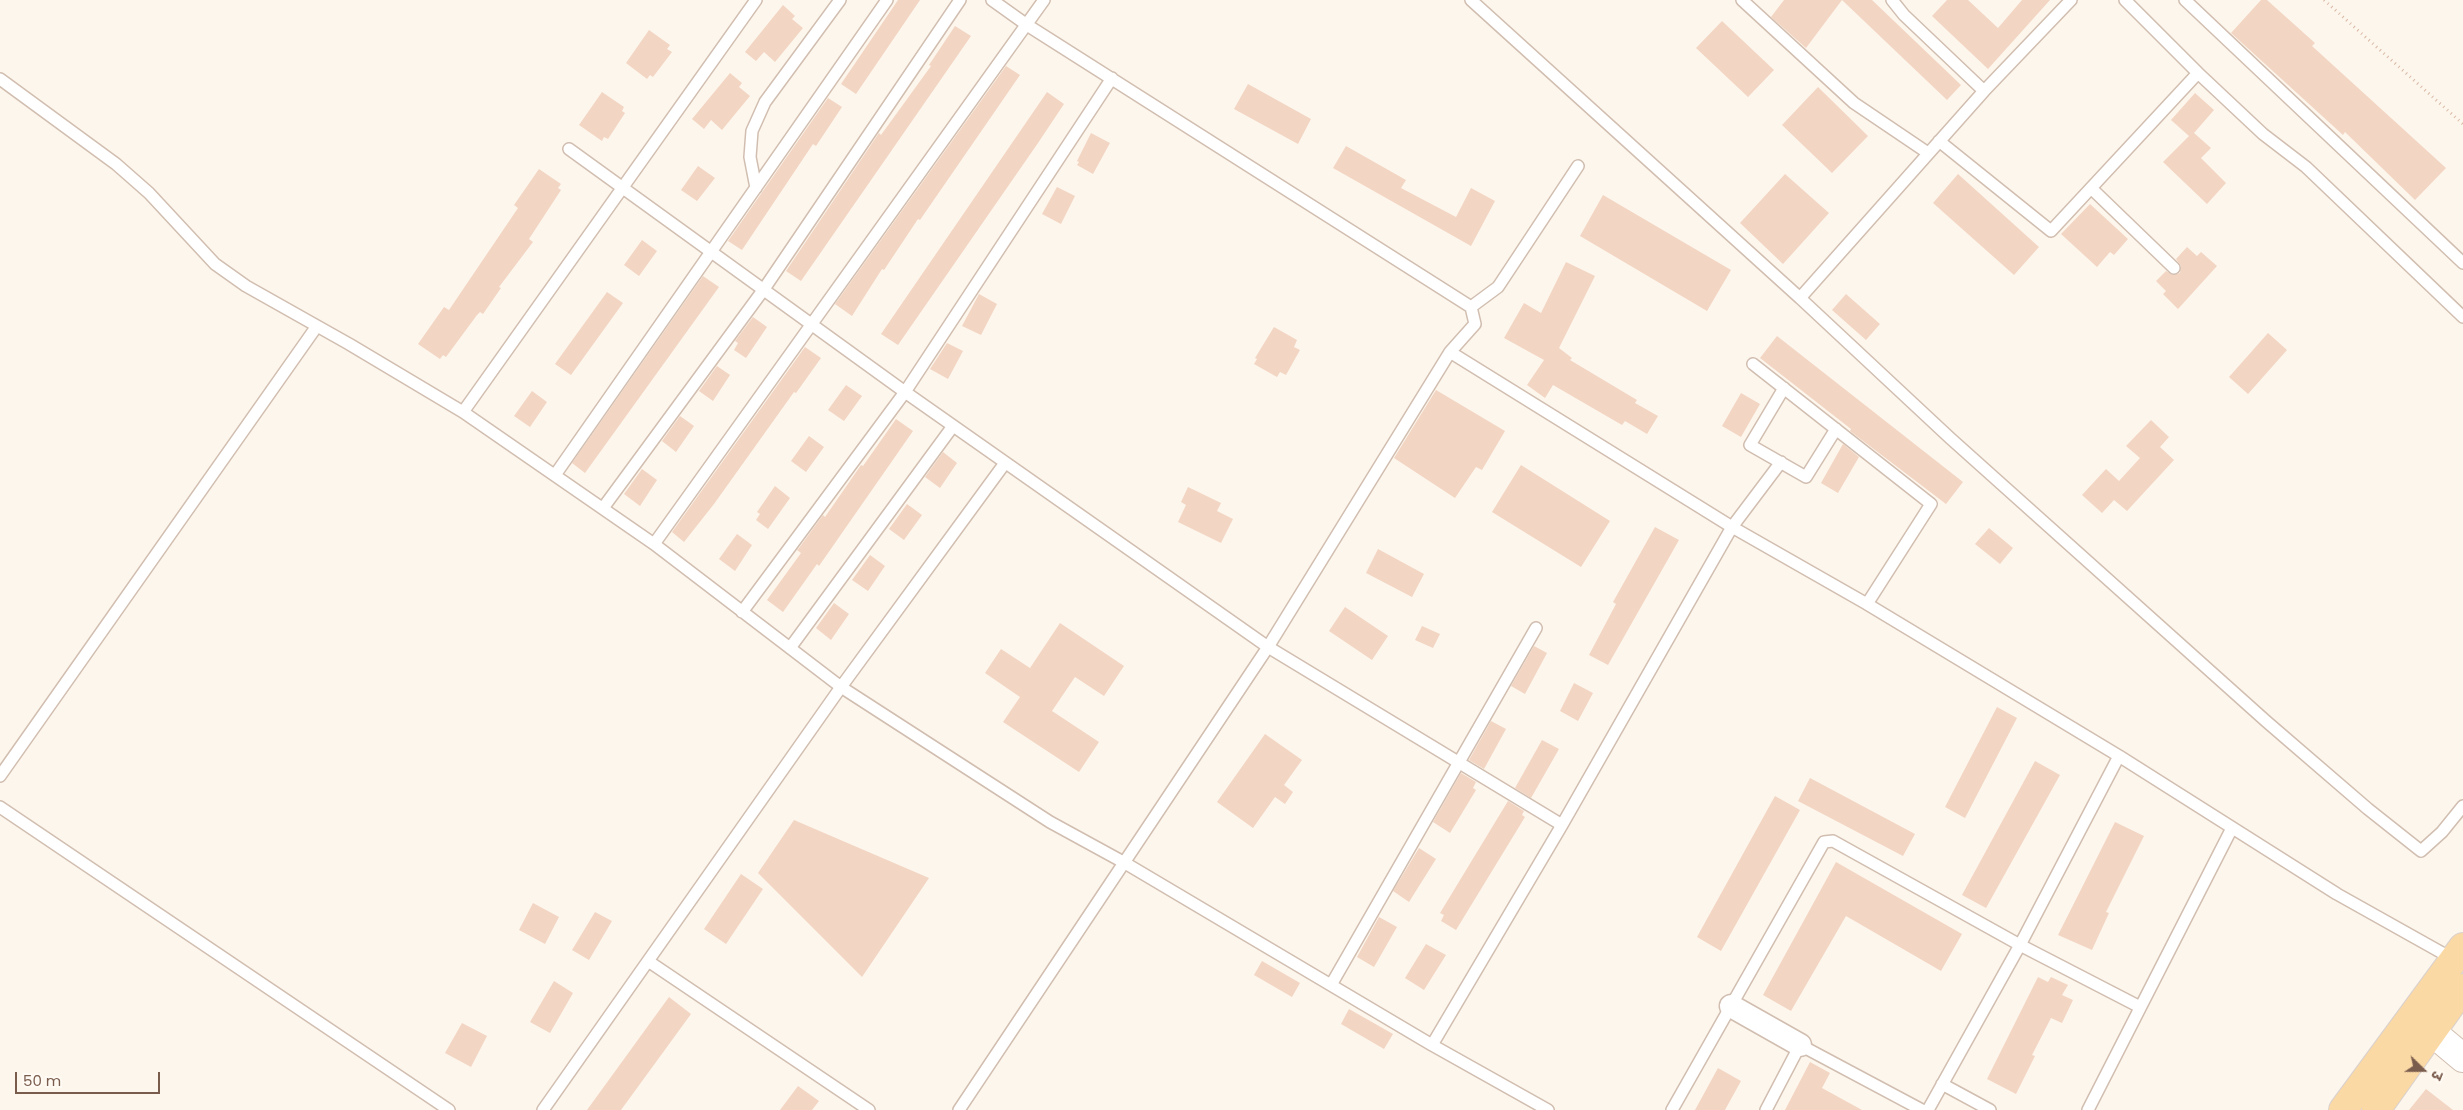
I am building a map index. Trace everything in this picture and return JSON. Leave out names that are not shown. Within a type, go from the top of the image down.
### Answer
[{"type":"main road","points":[[2376,1110],[2460,957]]},
{"type":"main road","points":[[2343,1110],[2422,1024],[2463,988]]},
{"type":"street","points":[[1731,1006],[1800,1045]]},
{"type":"street","points":[[2422,1024],[2463,1058]]},
{"type":"lane","points":[[462,412],[756,0]]},
{"type":"lane","points":[[756,188],[750,157],[752,130],[765,102],[840,0]]},
{"type":"lane","points":[[555,475],[886,0]]},
{"type":"lane","points":[[603,508],[764,289],[960,0]]},
{"type":"lane","points":[[959,1110],[1268,648],[1450,352],[1475,324],[1471,307],[1027,25],[992,0]]},
{"type":"lane","points":[[654,544],[1044,0]]},
{"type":"lane","points":[[1471,0],[1800,298],[1950,438],[2267,722],[2368,809],[2421,851],[2442,832],[2463,806]]},
{"type":"lane","points":[[1742,0],[1854,103],[1928,153]]},
{"type":"lane","points":[[1892,0],[1904,15],[1984,91]]},
{"type":"lane","points":[[1800,298],[1984,91],[2071,0]]},
{"type":"lane","points":[[2125,0],[2198,73],[2263,134],[2306,167],[2463,316]]},
{"type":"lane","points":[[2185,0],[2463,263]]},
{"type":"lane","points":[[1939,141],[2051,231],[2198,73]]},
{"type":"lane","points":[[742,612],[905,392],[1112,78]]},
{"type":"lane","points":[[0,79],[116,164],[149,193],[215,264],[246,286],[462,412],[654,544],[841,688],[1050,822],[1125,863],[1432,1045],[1548,1110]]},
{"type":"lane","points":[[569,149],[905,392],[1268,648],[1562,825]]},
{"type":"lane","points":[[1471,307],[1498,287],[1578,166]]},
{"type":"lane","points":[[2091,188],[2174,268]]},
{"type":"lane","points":[[0,776],[317,326]]},
{"type":"lane","points":[[1450,352],[1732,527],[1867,604],[2119,756],[2337,894],[2460,957]]},
{"type":"lane","points":[[1753,364],[1931,504],[1867,604]]},
{"type":"lane","points":[[1784,388],[1750,445],[1806,477],[1836,429]]},
{"type":"lane","points":[[790,648],[953,426]]},
{"type":"lane","points":[[1432,1045],[1562,825],[1732,527],[1781,462]]},
{"type":"lane","points":[[543,1110],[841,688],[1005,463]]},
{"type":"lane","points":[[1331,985],[1460,764],[1536,628]]},
{"type":"lane","points":[[1928,1110],[2020,945],[2119,756]]},
{"type":"lane","points":[[1,811],[449,1110]]},
{"type":"lane","points":[[2088,1110],[2232,828]]},
{"type":"lane","points":[[1672,1110],[1824,842],[1833,841],[2020,945],[2140,1007]]},
{"type":"lane","points":[[648,961],[869,1110]]},
{"type":"lane","points":[[1766,1110],[1800,1045],[1922,1110]]},
{"type":"lane","points":[[1942,1084],[1990,1110]]},
{"type":"path","points":[[2324,0],[2463,124]]},
{"type":"building","points":[[898,0],[920,0],[856,94],[841,84]]},
{"type":"building","points":[[1784,0],[1842,0],[1806,48],[1771,17]]},
{"type":"building","points":[[1842,0],[1872,0],[1961,85],[1947,100]]},
{"type":"building","points":[[1947,0],[1968,0],[1998,28],[2022,0],[2050,0],[1988,69],[1932,16]]},
{"type":"building","points":[[2261,0],[2267,0],[2315,43],[2312,46],[2446,168],[2415,200],[2345,132],[2343,135],[2231,33]]},
{"type":"building","points":[[783,5],[795,16],[792,19],[803,28],[775,62],[764,52],[756,61],[745,52]]},
{"type":"building","points":[[1722,21],[1774,70],[1748,97],[1696,48]]},
{"type":"building","points":[[955,26],[971,36],[801,281],[786,271],[879,133],[881,135],[931,66],[929,65]]},
{"type":"building","points":[[649,30],[670,45],[667,49],[672,52],[653,77],[650,75],[647,79],[626,63]]},
{"type":"building","points":[[1006,66],[1020,75],[920,220],[918,219],[884,270],[882,269],[852,316],[835,304]]},
{"type":"building","points":[[730,73],[742,83],[739,87],[750,96],[722,130],[711,120],[704,129],[692,119]]},
{"type":"building","points":[[1248,84],[1311,119],[1298,144],[1234,109]]},
{"type":"building","points":[[1818,87],[1868,136],[1832,173],[1782,125]]},
{"type":"building","points":[[602,92],[624,107],[622,111],[625,113],[608,139],[604,137],[602,141],[579,125]]},
{"type":"building","points":[[1047,92],[1064,104],[898,345],[881,334]]},
{"type":"building","points":[[2195,93],[2214,110],[2194,133],[2211,148],[2201,158],[2226,183],[2207,204],[2163,162],[2189,136],[2171,120]]},
{"type":"building","points":[[828,98],[842,107],[816,146],[813,144],[742,250],[728,241]]},
{"type":"building","points":[[1091,133],[1110,143],[1093,174],[1077,165],[1079,162],[1077,161]]},
{"type":"building","points":[[1346,146],[1406,180],[1401,188],[1456,217],[1471,188],[1495,201],[1471,246],[1333,168]]},
{"type":"building","points":[[698,166],[715,178],[697,201],[681,190]]},
{"type":"building","points":[[539,169],[561,184],[558,188],[561,190],[529,239],[533,242],[499,287],[501,288],[483,314],[480,312],[477,315],[446,357],[443,355],[440,359],[418,344],[444,307],[449,310],[518,208],[514,205]]},
{"type":"building","points":[[1785,174],[1829,213],[1783,264],[1740,223]]},
{"type":"building","points":[[1958,174],[2039,247],[2014,275],[1933,203]]},
{"type":"building","points":[[1057,187],[1075,196],[1061,224],[1042,214]]},
{"type":"building","points":[[1603,195],[1731,270],[1707,311],[1580,236]]},
{"type":"building","points":[[2090,204],[2128,239],[2114,255],[2110,252],[2097,267],[2061,234]]},
{"type":"building","points":[[642,240],[657,251],[639,276],[624,265]]},
{"type":"building","points":[[2187,247],[2197,256],[2201,252],[2217,266],[2178,309],[2163,294],[2166,291],[2156,281],[2166,271],[2173,275],[2180,273],[2181,266],[2176,259]]},
{"type":"building","points":[[1566,262],[1595,276],[1559,348],[1572,358],[1570,360],[1637,400],[1635,403],[1658,416],[1647,434],[1625,421],[1622,425],[1553,385],[1545,398],[1527,385],[1544,360],[1504,338],[1524,303],[1541,313]]},
{"type":"building","points":[[703,276],[719,287],[585,473],[572,463]]},
{"type":"building","points":[[607,292],[623,303],[571,375],[555,364]]},
{"type":"building","points":[[979,294],[997,304],[981,335],[962,326]]},
{"type":"building","points":[[1846,294],[1880,324],[1866,340],[1832,310]]},
{"type":"building","points":[[753,317],[767,327],[746,358],[734,350],[738,343],[735,341]]},
{"type":"building","points":[[1274,327],[1297,340],[1294,347],[1300,350],[1286,375],[1280,372],[1277,377],[1254,364],[1257,359],[1255,358]]},
{"type":"building","points":[[2268,333],[2287,350],[2248,394],[2229,377]]},
{"type":"building","points":[[1777,336],[1963,482],[1946,504],[1850,431],[1851,429],[1760,358]]},
{"type":"building","points":[[947,343],[963,351],[948,379],[930,369]]},
{"type":"building","points":[[805,347],[821,358],[684,542],[672,532]]},
{"type":"building","points":[[717,366],[730,375],[713,401],[699,391]]},
{"type":"building","points":[[846,385],[862,396],[844,421],[828,410]]},
{"type":"building","points":[[1436,390],[1505,431],[1482,470],[1476,467],[1455,498],[1394,458]]},
{"type":"building","points":[[532,391],[547,402],[530,427],[514,416]]},
{"type":"building","points":[[1741,393],[1760,404],[1741,437],[1722,426]]},
{"type":"building","points":[[680,416],[694,426],[676,452],[662,441]]},
{"type":"building","points":[[896,419],[913,431],[819,566],[817,564],[783,612],[767,600],[801,553],[797,550],[823,515],[825,517]]},
{"type":"building","points":[[2151,420],[2169,437],[2160,447],[2174,460],[2127,511],[2114,500],[2102,513],[2082,495],[2106,469],[2119,481],[2140,458],[2126,446]]},
{"type":"building","points":[[809,436],[824,447],[806,472],[791,461]]},
{"type":"building","points":[[1843,444],[1859,457],[1838,493],[1821,483]]},
{"type":"building","points":[[943,452],[957,463],[940,488],[925,477]]},
{"type":"building","points":[[1521,465],[1610,521],[1581,567],[1492,512]]},
{"type":"building","points":[[642,469],[657,480],[640,506],[624,494]]},
{"type":"building","points":[[775,486],[790,498],[768,529],[756,520],[760,514],[757,512]]},
{"type":"building","points":[[1188,487],[1221,503],[1217,511],[1233,519],[1221,543],[1178,522],[1186,505],[1181,502]]},
{"type":"building","points":[[907,504],[922,515],[904,540],[889,529]]},
{"type":"building","points":[[1655,527],[1679,540],[1608,665],[1589,655],[1616,604],[1613,602]]},
{"type":"building","points":[[1989,528],[2013,548],[2000,564],[1975,544]]},
{"type":"building","points":[[737,534],[752,545],[735,571],[719,559]]},
{"type":"building","points":[[1378,549],[1424,574],[1412,597],[1366,573]]},
{"type":"building","points":[[870,555],[885,566],[868,591],[852,580]]},
{"type":"building","points":[[834,603],[849,614],[831,640],[816,628]]},
{"type":"building","points":[[1345,607],[1388,636],[1372,660],[1329,631]]},
{"type":"building","points":[[1060,623],[1124,666],[1104,696],[1075,677],[1052,711],[1099,742],[1079,772],[1003,722],[1020,697],[985,673],[1001,649],[1030,668]]},
{"type":"building","points":[[1422,626],[1440,634],[1433,648],[1415,640]]},
{"type":"building","points":[[1534,646],[1547,653],[1525,694],[1511,686]]},
{"type":"building","points":[[1574,683],[1593,693],[1578,721],[1560,711]]},
{"type":"building","points":[[1997,707],[2017,718],[1965,818],[1945,807]]},
{"type":"building","points":[[1491,721],[1506,729],[1484,769],[1469,760]]},
{"type":"building","points":[[1265,734],[1302,760],[1284,785],[1293,792],[1285,804],[1275,797],[1253,828],[1217,802]]},
{"type":"building","points":[[1542,740],[1559,749],[1531,798],[1515,788]]},
{"type":"building","points":[[2035,761],[2060,775],[1986,908],[1962,895]]},
{"type":"building","points":[[1461,773],[1476,782],[1473,788],[1476,790],[1450,833],[1433,822]]},
{"type":"building","points":[[1810,778],[1915,834],[1903,856],[1798,801]]},
{"type":"building","points":[[1775,796],[1800,810],[1721,951],[1697,937]]},
{"type":"building","points":[[1508,801],[1524,811],[1522,815],[1525,817],[1456,930],[1441,921],[1444,915],[1440,913]]},
{"type":"building","points":[[794,820],[929,878],[862,977],[758,873]]},
{"type":"building","points":[[2115,822],[2144,836],[2106,912],[2109,913],[2092,950],[2058,935]]},
{"type":"building","points":[[1419,848],[1436,859],[1409,902],[1393,891]]},
{"type":"building","points":[[1836,862],[1962,934],[1941,971],[1846,916],[1791,1011],[1763,995]]},
{"type":"building","points":[[741,874],[763,889],[726,944],[704,929]]},
{"type":"building","points":[[533,903],[559,917],[545,944],[519,930]]},
{"type":"building","points":[[595,912],[612,921],[589,960],[572,950]]},
{"type":"building","points":[[1379,917],[1397,927],[1374,967],[1357,957]]},
{"type":"building","points":[[1426,944],[1446,955],[1424,990],[1405,978]]},
{"type":"building","points":[[1262,961],[1300,983],[1292,997],[1254,975]]},
{"type":"building","points":[[2038,977],[2048,982],[2051,977],[2068,985],[2062,995],[2073,1000],[2062,1023],[2051,1018],[2032,1055],[2035,1056],[2016,1094],[1987,1079]]},
{"type":"building","points":[[554,981],[573,993],[550,1033],[530,1022]]},
{"type":"building","points":[[669,997],[691,1014],[621,1110],[587,1110]]},
{"type":"building","points":[[1349,1009],[1393,1034],[1384,1049],[1341,1024]]},
{"type":"building","points":[[462,1023],[487,1036],[471,1067],[445,1053]]},
{"type":"building","points":[[1810,1062],[1830,1073],[1822,1088],[1862,1110],[1785,1110]]},
{"type":"building","points":[[1718,1068],[1741,1081],[1725,1110],[1695,1110]]},
{"type":"building","points":[[798,1086],[819,1101],[812,1110],[780,1110]]},
{"type":"building","points":[[2426,1089],[2453,1110],[2409,1110]]}]
